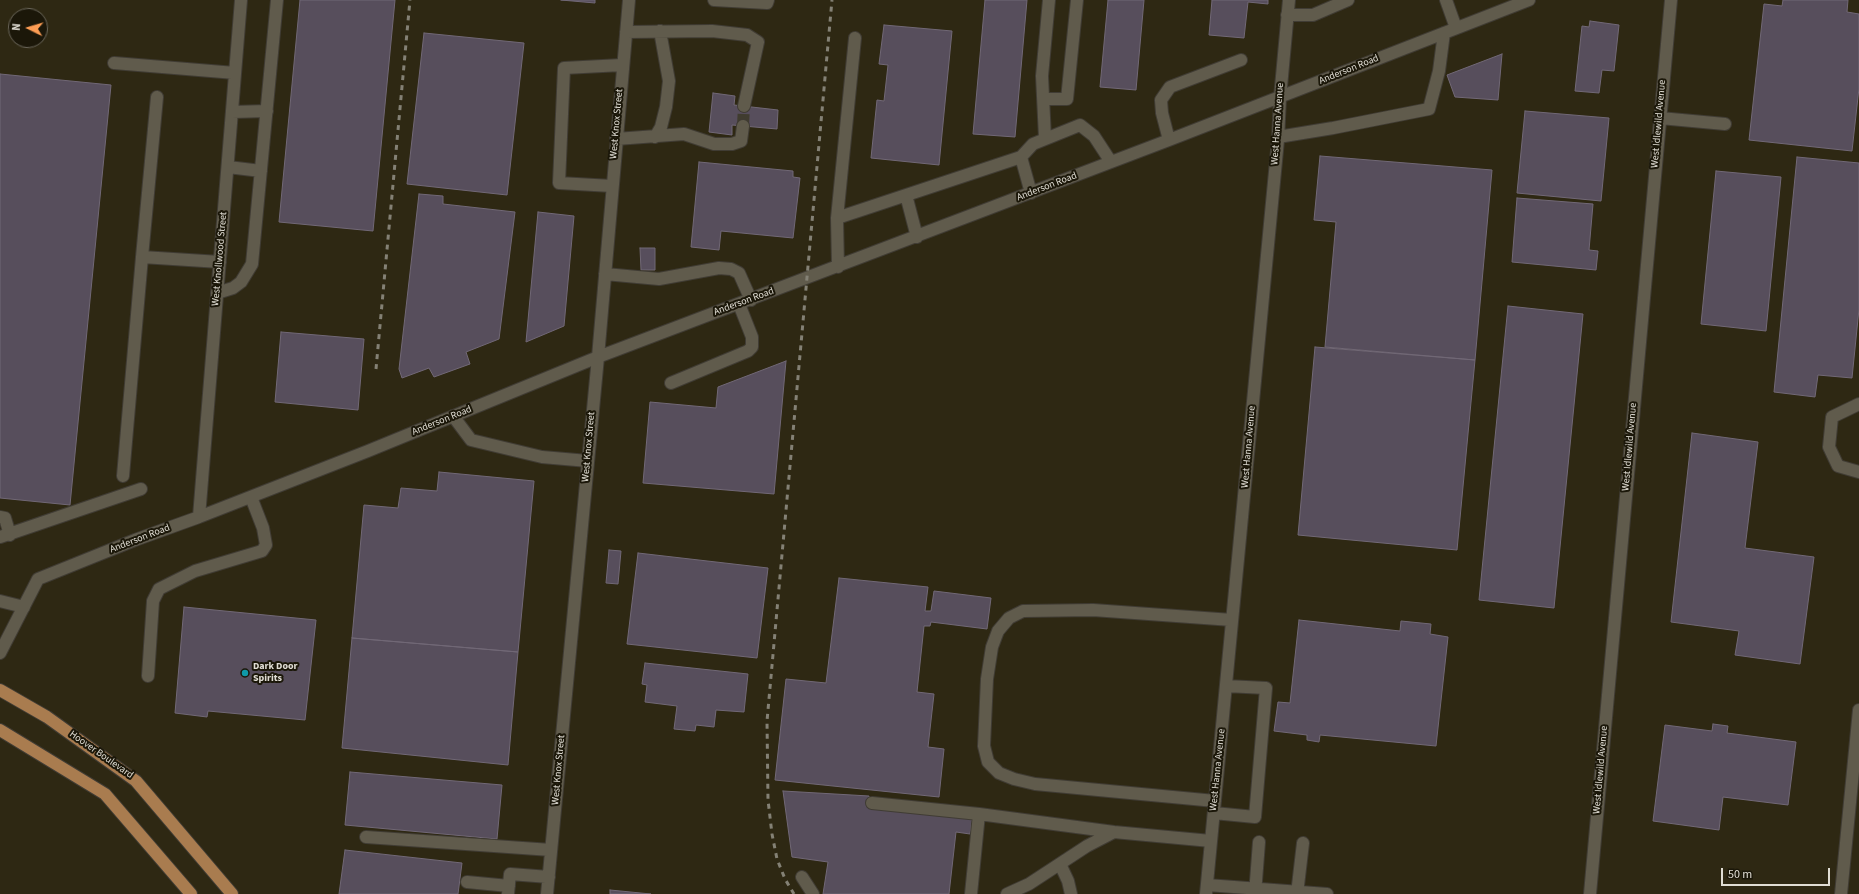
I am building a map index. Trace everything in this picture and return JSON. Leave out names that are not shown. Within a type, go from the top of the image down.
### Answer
[{"type":"main road","name":"Hoover Boulevard","points":[[0,690],[47,717],[136,781],[232,894]]},
{"type":"main road","points":[[0,730],[105,794],[191,894]]},
{"type":"street","name":"West Knollwood Street","points":[[199,517],[241,0]]},
{"type":"street","points":[[218,293],[233,288],[241,282],[252,264],[277,0]]},
{"type":"street","name":"West Knox Street","points":[[547,894],[598,357],[622,64],[629,0]]},
{"type":"street","points":[[714,0],[767,3],[768,0]]},
{"type":"street","points":[[1045,138],[1042,76],[1049,0]]},
{"type":"street","points":[[1044,99],[1067,99],[1077,0]]},
{"type":"street","name":"West Hanna Avenue","points":[[1206,890],[1278,137],[1289,0]]},
{"type":"street","points":[[1287,15],[1313,15],[1322,5],[1348,0]]},
{"type":"street","points":[[1446,0],[1456,28]]},
{"type":"street","name":"Anderson Road","points":[[0,654],[38,579],[135,540],[251,497],[598,357],[1280,98],[1444,32],[1529,0]]},
{"type":"street","name":"West Idlewild Avenue","points":[[1590,894],[1671,0]]},
{"type":"street","points":[[655,137],[661,127],[670,81],[660,31]]},
{"type":"street","points":[[626,32],[712,31],[747,36],[758,42],[744,106]]},
{"type":"street","points":[[1278,137],[1429,109],[1439,71],[1444,32]]},
{"type":"street","points":[[838,267],[837,218],[855,38]]},
{"type":"street","points":[[1169,140],[1162,113],[1161,100],[1170,87],[1241,60]]},
{"type":"street","points":[[114,63],[235,73]]},
{"type":"street","points":[[612,186],[559,184],[564,68],[622,64]]},
{"type":"street","points":[[123,476],[142,257],[158,97]]},
{"type":"street","points":[[232,112],[267,111]]},
{"type":"street","points":[[1660,118],[1725,124]]},
{"type":"street","points":[[837,218],[1021,157],[1033,144],[1080,124],[1094,136],[1111,162]]},
{"type":"street","points":[[616,139],[684,134],[714,144],[732,144],[741,141],[743,126]]},
{"type":"street","points":[[1021,157],[1031,193]]},
{"type":"street","points":[[228,167],[261,171]]},
{"type":"street","points":[[906,195],[917,237]]},
{"type":"street","points":[[142,257],[220,262]]},
{"type":"street","points":[[605,274],[659,279],[719,268],[731,269],[739,273],[752,338],[752,347],[748,351],[671,383]]},
{"type":"street","points":[[1859,404],[1832,417],[1829,447],[1838,466],[1859,472]]},
{"type":"street","points":[[453,416],[471,440],[542,457],[588,461]]},
{"type":"street","points":[[0,517],[5,518],[5,536],[141,489]]},
{"type":"street","points":[[148,676],[153,601],[159,589],[195,571],[262,551],[266,545],[263,528],[251,497]]},
{"type":"street","points":[[0,601],[24,607]]},
{"type":"street","points":[[1215,801],[1035,784],[1014,779],[999,773],[988,762],[984,746],[987,679],[992,647],[998,631],[1009,618],[1023,610],[1093,610],[1232,620]]},
{"type":"street","points":[[1214,813],[1255,817],[1266,688],[1226,686]]},
{"type":"street","points":[[1841,894],[1859,710]]},
{"type":"street","points":[[872,803],[979,814],[1114,832],[1211,840]]},
{"type":"street","points":[[972,894],[979,814]]},
{"type":"street","points":[[1007,894],[1029,884],[1087,846],[1114,832]]},
{"type":"street","points":[[366,837],[551,850]]},
{"type":"street","points":[[1255,891],[1259,842]]},
{"type":"street","points":[[1297,893],[1302,843]]},
{"type":"street","points":[[1060,864],[1068,881],[1071,894]]},
{"type":"street","points":[[467,882],[508,890],[510,874],[549,878]]},
{"type":"street","points":[[802,877],[813,894]]},
{"type":"street","points":[[1206,890],[1327,894]]},
{"type":"shaded area","points":[[0,0],[1859,0],[1859,894],[0,894]]},
{"type":"building","points":[[300,0],[395,0],[373,231],[279,222]]},
{"type":"building","points":[[561,0],[595,0],[595,3]]},
{"type":"building","points":[[985,0],[1027,0],[1015,137],[973,134]]},
{"type":"building","points":[[1108,0],[1144,0],[1136,90],[1100,87]]},
{"type":"building","points":[[1212,0],[1268,0],[1268,4],[1248,2],[1244,38],[1209,35]]},
{"type":"building","points":[[1783,0],[1848,0],[1847,12],[1859,14],[1859,88],[1852,151],[1749,140],[1764,4],[1782,6]]},
{"type":"building","points":[[1590,21],[1619,25],[1614,71],[1602,70],[1599,93],[1575,91],[1582,26],[1589,27]]},
{"type":"building","points":[[884,25],[952,31],[939,165],[871,158],[877,100],[884,101],[888,65],[879,64]]},
{"type":"building","points":[[424,33],[524,43],[507,195],[407,184]]},
{"type":"building","points":[[1502,54],[1498,100],[1455,97],[1447,75]]},
{"type":"building","points":[[0,74],[111,85],[70,505],[0,498]]},
{"type":"building","points":[[713,93],[735,96],[734,105],[778,110],[777,129],[732,125],[732,135],[709,132]]},
{"type":"building","points":[[1525,111],[1609,118],[1601,201],[1517,193]]},
{"type":"building","points":[[1320,156],[1492,170],[1475,360],[1325,347],[1336,222],[1314,220]]},
{"type":"building","points":[[1797,157],[1859,163],[1859,309],[1852,378],[1818,375],[1815,397],[1774,392]]},
{"type":"building","points":[[699,162],[793,171],[793,177],[800,178],[793,238],[721,231],[719,250],[691,247]]},
{"type":"building","points":[[1716,171],[1781,177],[1766,331],[1701,324]]},
{"type":"building","points":[[419,194],[443,196],[443,204],[515,212],[499,339],[466,352],[470,364],[434,377],[429,368],[402,378],[399,369]]},
{"type":"building","points":[[1517,198],[1593,204],[1589,250],[1598,251],[1596,270],[1512,262]]},
{"type":"building","points":[[538,212],[574,216],[564,326],[526,342]]},
{"type":"building","points":[[640,248],[655,248],[655,270],[641,270]]},
{"type":"building","points":[[1508,306],[1583,314],[1554,608],[1479,600]]},
{"type":"building","points":[[281,332],[364,339],[358,410],[275,402]]},
{"type":"building","points":[[1315,347],[1475,360],[1457,550],[1298,535]]},
{"type":"building","points":[[786,361],[774,494],[643,483],[650,402],[716,408],[718,387]]},
{"type":"building","points":[[1692,433],[1758,442],[1745,548],[1814,557],[1800,664],[1735,655],[1739,631],[1671,622]]},
{"type":"building","points":[[439,472],[534,481],[518,652],[352,638],[364,505],[398,508],[401,488],[437,491]]},
{"type":"building","points":[[609,550],[621,551],[618,584],[606,583]]},
{"type":"building","points":[[638,553],[768,568],[757,658],[627,644]]},
{"type":"building","points":[[839,578],[928,587],[925,611],[931,611],[934,591],[991,598],[987,629],[931,622],[930,626],[924,626],[917,692],[934,694],[928,747],[944,749],[939,797],[775,780],[786,679],[826,683]]},
{"type":"building","name":"Dark Door Spirits","points":[[184,607],[316,620],[305,720],[208,711],[207,717],[175,713]]},
{"type":"building","points":[[1299,620],[1400,631],[1401,621],[1431,624],[1430,634],[1448,637],[1436,746],[1320,735],[1319,742],[1307,740],[1307,735],[1274,731],[1278,702],[1290,703]]},
{"type":"building","points":[[352,638],[518,652],[508,765],[342,748]]},
{"type":"building","points":[[645,663],[748,674],[744,712],[716,710],[714,727],[696,725],[695,731],[674,729],[677,706],[645,702],[647,685],[642,684]]},
{"type":"building","points":[[1713,724],[1728,726],[1727,733],[1796,742],[1788,805],[1723,797],[1719,830],[1653,821],[1665,725],[1712,731]]},
{"type":"building","points":[[350,772],[502,785],[497,839],[345,825]]},
{"type":"building","points":[[783,791],[869,796],[870,806],[972,819],[970,834],[956,832],[949,894],[823,894],[828,862],[792,857]]},
{"type":"building","points":[[345,850],[462,863],[458,894],[339,894]]},
{"type":"building","points":[[610,890],[651,894],[610,894]]},
{"type":"tunnel","points":[[743,126],[744,106]]},
{"type":"railway","points":[[376,369],[410,0]]},
{"type":"railway","points":[[794,894],[785,879],[777,859],[772,834],[768,800],[767,721],[832,0]]},
{"type":"place","name":"Dark Door Spirits","points":[[245,673]]}]
